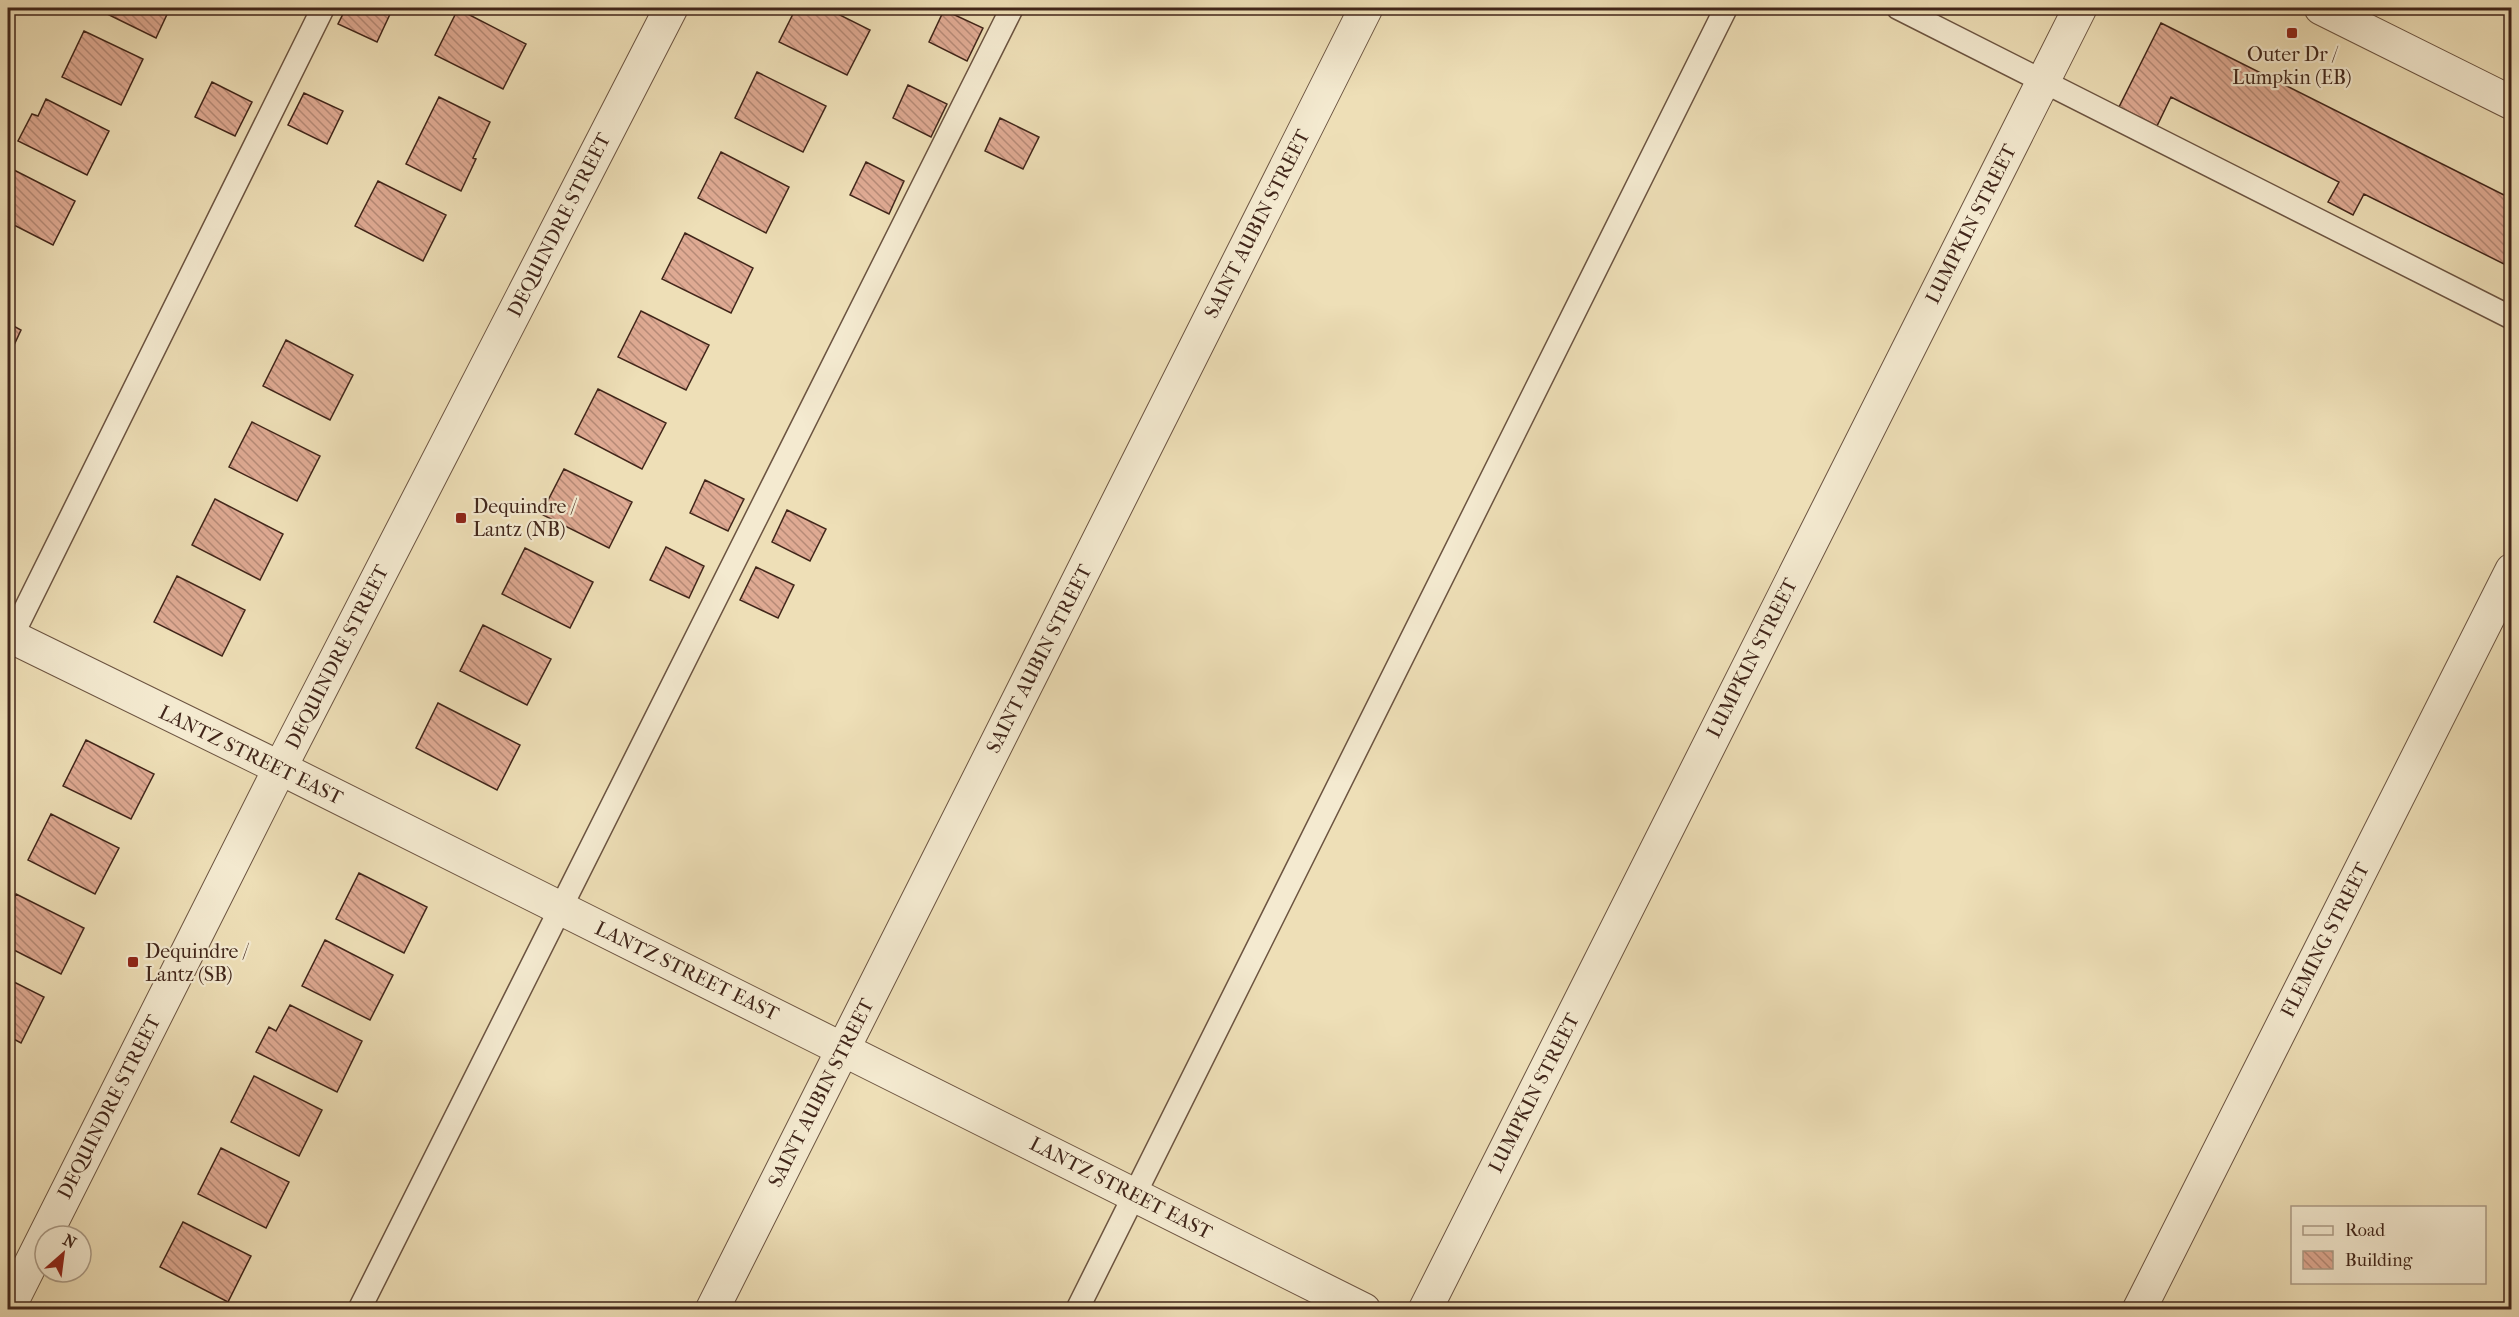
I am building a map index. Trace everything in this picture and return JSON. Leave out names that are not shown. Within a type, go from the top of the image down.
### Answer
[{"type":"street","name":"DEQUINDRE STREET","points":[[8,1309],[280,768],[671,8]]},
{"type":"street","name":"SAINT AUBIN STREET","points":[[712,1310],[1366,8]]},
{"type":"street","name":"LUMPKIN STREET","points":[[1425,1310],[2080,8]]},
{"type":"street","points":[[2321,8],[2511,103]]},
{"type":"street","name":"FLEMING STREET","points":[[2139,1310],[2511,570]]},
{"type":"street","name":"LANTZ STREET EAST","points":[[9,639],[280,768],[1364,1310]]},
{"type":"lane","points":[[9,639],[323,8]]},
{"type":"lane","points":[[359,1310],[1012,8]]},
{"type":"lane","points":[[1077,1310],[1726,8]]},
{"type":"lane","points":[[1898,8],[2511,318]]},
{"type":"building","points":[[98,8],[170,8],[156,38]]},
{"type":"building","points":[[346,8],[392,10],[377,42],[338,24]]},
{"type":"building","points":[[796,8],[826,8],[870,30],[847,75],[779,42]]},
{"type":"building","points":[[458,9],[526,44],[503,89],[435,55]]},
{"type":"building","points":[[944,10],[983,28],[967,61],[929,42]]},
{"type":"building","points":[[2161,23],[2512,199],[2512,268],[2364,194],[2353,215],[2328,202],[2339,182],[2171,97],[2157,126],[2119,107]]},
{"type":"building","points":[[84,31],[143,59],[121,105],[62,77]]},
{"type":"building","points":[[757,72],[826,106],[803,152],[735,118]]},
{"type":"building","points":[[212,82],[252,102],[235,136],[195,117]]},
{"type":"building","points":[[908,85],[947,104],[931,137],[893,118]]},
{"type":"building","points":[[304,93],[343,111],[327,144],[288,125]]},
{"type":"building","points":[[439,97],[490,122],[461,191],[406,164]]},
{"type":"building","points":[[46,99],[109,131],[87,175],[18,141],[32,114],[38,116]]},
{"type":"building","points":[[1000,118],[1039,137],[1023,169],[985,151]]},
{"type":"building","points":[[721,152],[789,187],[766,233],[698,198]]},
{"type":"building","points":[[866,162],[904,181],[889,214],[850,195]]},
{"type":"building","points":[[12,169],[75,201],[53,245],[8,222],[8,179]]},
{"type":"building","points":[[378,181],[446,215],[423,261],[355,226]]},
{"type":"building","points":[[685,233],[753,268],[731,313],[662,279]]},
{"type":"building","points":[[641,311],[709,345],[686,390],[618,357]]},
{"type":"building","points":[[8,323],[21,330],[8,358]]},
{"type":"building","points":[[286,340],[353,375],[330,420],[263,386]]},
{"type":"building","points":[[598,389],[666,423],[642,469],[575,434]]},
{"type":"building","points":[[252,422],[320,456],[297,501],[229,467]]},
{"type":"building","points":[[564,469],[632,502],[609,548],[541,514]]},
{"type":"building","points":[[705,480],[744,499],[728,531],[690,513]]},
{"type":"building","points":[[215,499],[283,534],[260,580],[192,545]]},
{"type":"building","points":[[787,510],[826,529],[810,561],[772,542]]},
{"type":"building","points":[[666,547],[704,566],[689,598],[650,580]]},
{"type":"building","points":[[525,548],[593,582],[570,628],[502,594]]},
{"type":"building","points":[[756,567],[794,585],[778,618],[740,600]]},
{"type":"building","points":[[177,576],[245,610],[222,656],[154,622]]},
{"type":"building","points":[[483,625],[551,659],[527,705],[460,671]]},
{"type":"building","points":[[438,703],[520,745],[497,790],[416,748]]},
{"type":"building","points":[[86,740],[154,774],[131,819],[63,786]]},
{"type":"building","points":[[51,814],[119,848],[95,894],[28,860]]},
{"type":"building","points":[[359,873],[427,907],[404,953],[336,919]]},
{"type":"building","points":[[16,894],[84,928],[61,974],[8,947],[8,911]]},
{"type":"building","points":[[325,940],[393,975],[370,1020],[302,986]]},
{"type":"building","points":[[8,979],[44,997],[21,1043],[8,1036]]},
{"type":"building","points":[[290,1005],[362,1041],[337,1092],[256,1052],[269,1027],[276,1031]]},
{"type":"building","points":[[254,1076],[322,1110],[299,1156],[231,1122]]},
{"type":"building","points":[[221,1148],[289,1182],[266,1228],[198,1194]]},
{"type":"building","points":[[183,1222],[251,1256],[228,1302],[160,1267]]},
{"type":"place","name":"Outer Dr / Lumpkin (EB)","points":[[2292,33]]},
{"type":"place","name":"Dequindre / Lantz (NB)","points":[[461,518]]},
{"type":"place","name":"Dequindre / Lantz (SB)","points":[[133,962]]}]
